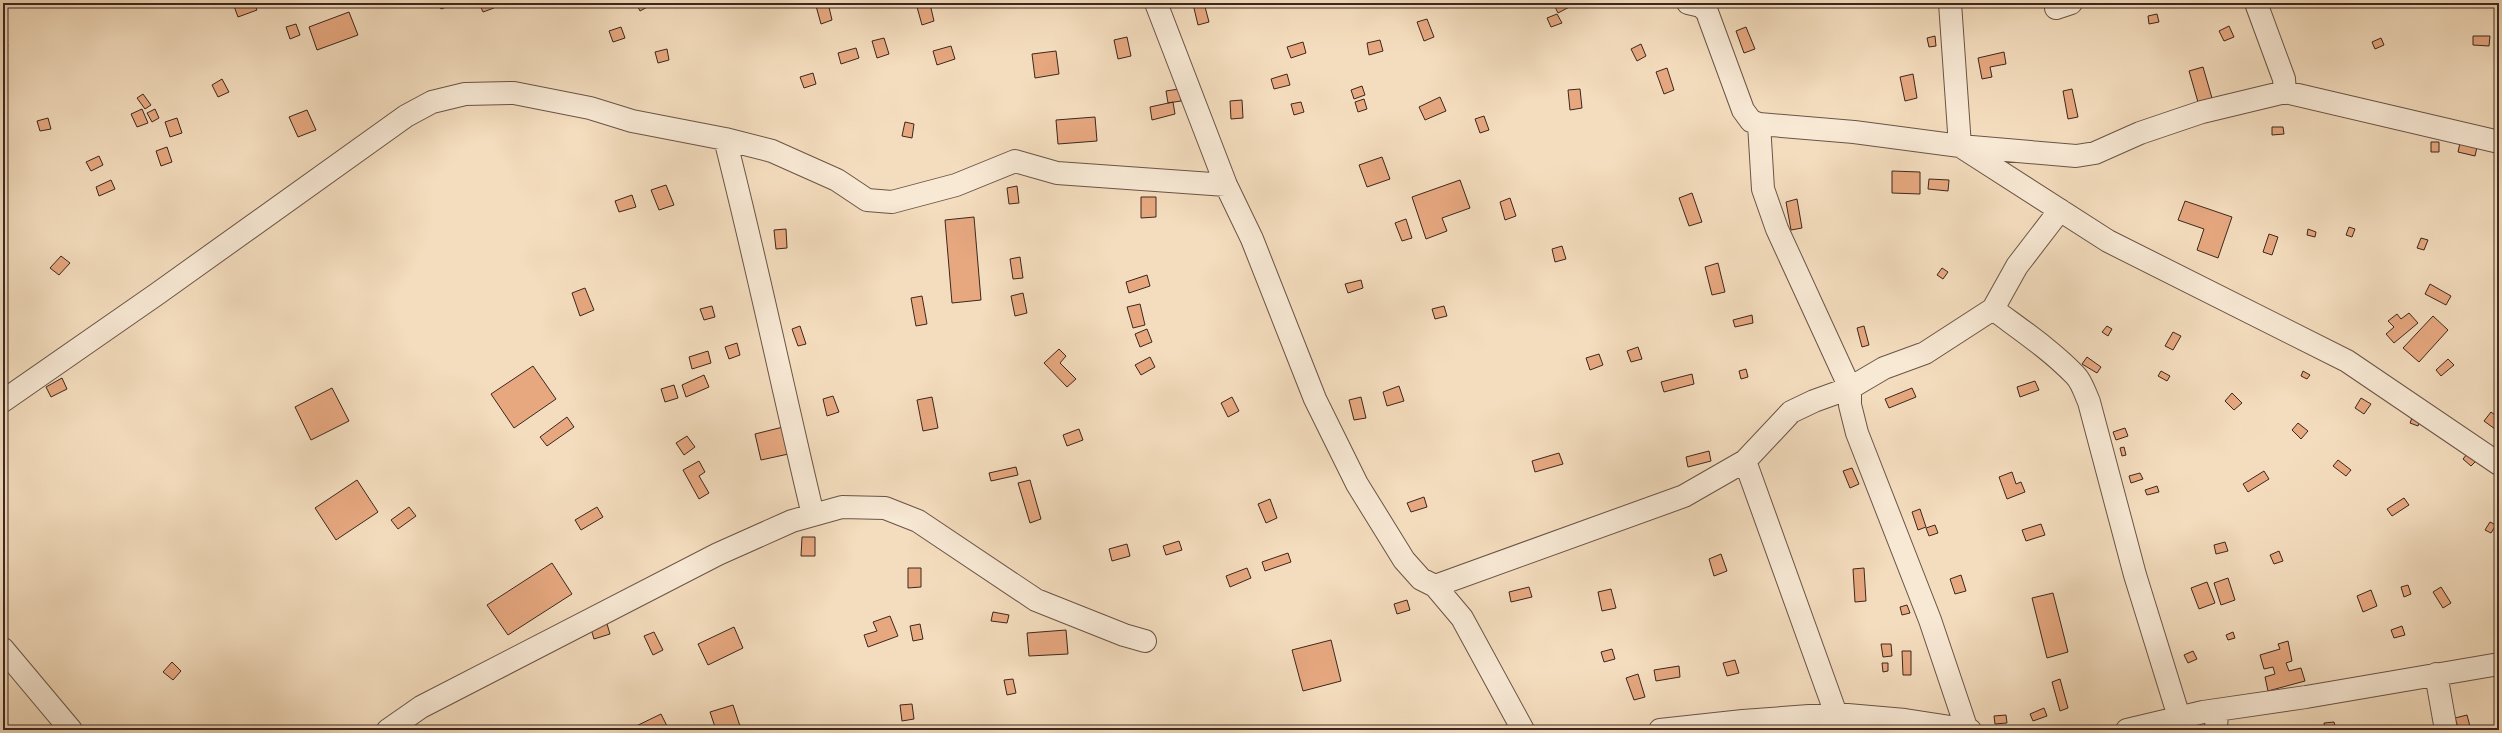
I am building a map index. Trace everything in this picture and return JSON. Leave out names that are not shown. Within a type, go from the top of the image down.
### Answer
[{"type":"street","points":[[1156,3],[1226,185],[1252,240],[1315,399],[1357,484],[1404,560],[1421,578],[1436,586],[1462,618],[1523,730]]},
{"type":"street","points":[[1688,3],[1700,6],[1707,12],[1743,110],[1751,121],[1759,124],[1854,132],[1960,146],[2076,156],[2095,153],[2171,122],[2285,92],[2499,142]]},
{"type":"street","points":[[1950,3],[1960,146]]},
{"type":"street","points":[[2256,3],[2284,78],[2285,92]]},
{"type":"street","points":[[3,401],[157,294],[406,116],[432,102],[464,94],[514,93],[590,108],[668,129],[725,139],[772,151],[837,180],[867,200],[892,202],[956,185],[1015,161],[1058,173],[1226,185]]},
{"type":"street","points":[[1759,124],[1763,189],[1790,262],[1850,388],[1850,405],[1857,433],[1930,620],[1967,730]]},
{"type":"street","points":[[725,139],[753,249],[778,368],[813,515]]},
{"type":"street","points":[[1960,146],[2108,241],[2347,361],[2499,464]]},
{"type":"street","points":[[1436,586],[1684,496],[1745,461],[1791,412],[1814,401],[1850,388],[1884,368],[1925,353],[1994,309],[2017,266],[2060,210]]},
{"type":"street","points":[[1994,309],[2076,376],[2083,388],[2089,402],[2135,575],[2180,717]]},
{"type":"street","points":[[1745,461],[1838,722]]},
{"type":"street","points":[[388,730],[421,708],[718,554],[792,521],[842,507],[885,508],[918,521],[1036,600],[1145,642]]},
{"type":"street","points":[[3,649],[71,730]]},
{"type":"street","points":[[2128,730],[2180,717],[2217,720],[2306,697],[2499,664]]},
{"type":"street","points":[[2436,674],[2446,730]]},
{"type":"street","points":[[1660,730],[1743,721],[1838,722],[1905,720],[1970,730]]},
{"type":"building","points":[[241,3],[254,3],[257,10],[238,17],[234,6]]},
{"type":"building","points":[[438,3],[458,3],[441,9]]},
{"type":"building","points":[[479,3],[492,3],[494,8],[483,12]]},
{"type":"building","points":[[636,3],[650,3],[651,5],[640,11]]},
{"type":"building","points":[[828,3],[832,20],[821,24],[816,6]]},
{"type":"building","points":[[1204,3],[1209,22],[1198,25],[1193,4]]},
{"type":"building","points":[[1553,3],[1577,3],[1558,13]]},
{"type":"building","points":[[1879,3],[1902,3],[1880,7]]},
{"type":"building","points":[[930,4],[934,21],[922,25],[917,7]]},
{"type":"building","points":[[349,12],[358,35],[317,50],[309,27]]},
{"type":"building","points":[[1557,14],[1562,23],[1551,27],[1547,18]]},
{"type":"building","points":[[2157,14],[2159,22],[2149,24],[2148,16]]},
{"type":"building","points":[[1427,19],[1434,37],[1424,41],[1417,22]]},
{"type":"building","points":[[296,24],[300,35],[290,39],[286,27]]},
{"type":"building","points":[[2229,26],[2234,37],[2224,41],[2219,31]]},
{"type":"building","points":[[621,27],[625,38],[613,42],[609,31]]},
{"type":"building","points":[[1746,27],[1755,49],[1744,53],[1736,31]]},
{"type":"building","points":[[3,36],[8,46],[3,48]]},
{"type":"building","points":[[1935,36],[1936,46],[1929,47],[1927,38]]},
{"type":"building","points":[[2473,36],[2490,36],[2489,46],[2473,45]]},
{"type":"building","points":[[1127,37],[1131,56],[1118,59],[1114,40]]},
{"type":"building","points":[[884,38],[889,54],[877,58],[872,41]]},
{"type":"building","points":[[2381,38],[2384,45],[2375,49],[2372,42]]},
{"type":"building","points":[[1380,40],[1383,51],[1369,55],[1367,43]]},
{"type":"building","points":[[1303,42],[1306,53],[1291,58],[1287,47]]},
{"type":"building","points":[[1641,44],[1646,56],[1637,61],[1631,49]]},
{"type":"building","points":[[951,46],[955,59],[937,65],[933,51]]},
{"type":"building","points":[[856,48],[859,58],[841,64],[838,53]]},
{"type":"building","points":[[667,49],[669,60],[658,63],[655,52]]},
{"type":"building","points":[[1056,51],[1059,74],[1035,78],[1032,54]]},
{"type":"building","points":[[2004,52],[2006,64],[1990,67],[1992,77],[1982,79],[1978,58]]},
{"type":"building","points":[[2203,67],[2214,105],[2200,109],[2189,71]]},
{"type":"building","points":[[1667,68],[1674,90],[1664,94],[1656,72]]},
{"type":"building","points":[[813,73],[816,84],[804,88],[800,77]]},
{"type":"building","points":[[1287,74],[1290,85],[1274,89],[1271,79]]},
{"type":"building","points":[[1913,74],[1917,98],[1905,101],[1900,77]]},
{"type":"building","points":[[222,79],[229,92],[218,97],[212,85]]},
{"type":"building","points":[[1362,86],[1365,95],[1354,99],[1351,90]]},
{"type":"building","points":[[1179,89],[1181,101],[1168,103],[1166,91]]},
{"type":"building","points":[[1580,89],[1582,108],[1570,110],[1568,90]]},
{"type":"building","points":[[2072,89],[2078,117],[2068,119],[2063,91]]},
{"type":"building","points":[[143,94],[151,105],[145,109],[137,98]]},
{"type":"building","points":[[1440,97],[1446,111],[1425,120],[1419,107]]},
{"type":"building","points":[[1364,99],[1367,109],[1358,112],[1355,102]]},
{"type":"building","points":[[1242,100],[1243,118],[1231,119],[1230,101]]},
{"type":"building","points":[[1173,102],[1175,114],[1152,120],[1150,107]]},
{"type":"building","points":[[1301,102],[1304,112],[1294,115],[1291,104]]},
{"type":"building","points":[[142,109],[148,123],[137,127],[131,114]]},
{"type":"building","points":[[155,109],[159,118],[152,122],[147,113]]},
{"type":"building","points":[[307,110],[316,130],[298,137],[289,117]]},
{"type":"building","points":[[1484,116],[1489,130],[1480,133],[1475,119]]},
{"type":"building","points":[[1095,117],[1097,141],[1058,144],[1056,120]]},
{"type":"building","points":[[48,118],[51,129],[40,131],[37,121]]},
{"type":"building","points":[[177,118],[182,133],[170,137],[165,122]]},
{"type":"building","points":[[905,122],[914,124],[912,138],[902,136]]},
{"type":"building","points":[[2272,127],[2283,127],[2284,134],[2272,135]]},
{"type":"building","points":[[2431,142],[2439,142],[2439,152],[2431,152]]},
{"type":"building","points":[[2460,143],[2477,147],[2475,156],[2458,152]]},
{"type":"building","points":[[167,147],[172,162],[161,166],[156,151]]},
{"type":"building","points":[[99,156],[103,165],[91,171],[86,162]]},
{"type":"building","points":[[1382,157],[1390,179],[1367,187],[1359,165]]},
{"type":"building","points":[[1892,171],[1920,172],[1920,194],[1892,193]]},
{"type":"building","points":[[1929,179],[1949,180],[1948,191],[1928,189]]},
{"type":"building","points":[[111,180],[115,189],[99,196],[96,187]]},
{"type":"building","points":[[1460,180],[1470,208],[1442,218],[1447,231],[1426,239],[1412,197]]},
{"type":"building","points":[[666,185],[674,205],[659,210],[651,190]]},
{"type":"building","points":[[1017,186],[1019,203],[1009,204],[1007,188]]},
{"type":"building","points":[[1692,193],[1702,222],[1689,226],[1679,198]]},
{"type":"building","points":[[632,195],[636,207],[619,212],[615,201]]},
{"type":"building","points":[[1141,197],[1156,197],[1156,217],[1141,218]]},
{"type":"building","points":[[1510,198],[1516,216],[1505,220],[1500,202]]},
{"type":"building","points":[[1797,199],[1802,228],[1791,230],[1786,202]]},
{"type":"building","points":[[2185,201],[2232,217],[2218,258],[2197,250],[2204,229],[2178,220]]},
{"type":"building","points":[[974,217],[981,300],[952,303],[945,220]]},
{"type":"building","points":[[1406,219],[1412,238],[1402,241],[1395,223]]},
{"type":"building","points":[[2349,227],[2355,229],[2352,237],[2346,235]]},
{"type":"building","points":[[786,229],[787,248],[776,249],[774,230]]},
{"type":"building","points":[[2308,229],[2316,232],[2315,237],[2307,235]]},
{"type":"building","points":[[2269,234],[2278,237],[2272,255],[2263,252]]},
{"type":"building","points":[[2421,238],[2428,240],[2424,250],[2417,248]]},
{"type":"building","points":[[1562,246],[1566,259],[1555,262],[1552,249]]},
{"type":"building","points":[[61,256],[70,263],[59,275],[50,268]]},
{"type":"building","points":[[1020,257],[1023,278],[1013,279],[1010,259]]},
{"type":"building","points":[[1718,263],[1725,292],[1712,295],[1705,267]]},
{"type":"building","points":[[1942,268],[1948,272],[1943,279],[1937,275]]},
{"type":"building","points":[[1147,275],[1150,286],[1129,293],[1126,282]]},
{"type":"building","points":[[1361,280],[1363,288],[1348,293],[1345,284]]},
{"type":"building","points":[[2430,284],[2451,296],[2446,305],[2425,294]]},
{"type":"building","points":[[585,288],[594,310],[580,316],[572,293]]},
{"type":"building","points":[[1023,293],[1027,313],[1015,316],[1011,296]]},
{"type":"building","points":[[922,296],[927,324],[916,326],[911,298]]},
{"type":"building","points":[[1140,304],[1145,325],[1133,328],[1127,307]]},
{"type":"building","points":[[712,306],[715,317],[704,320],[700,309]]},
{"type":"building","points":[[1444,306],[1447,316],[1435,319],[1432,309]]},
{"type":"building","points":[[2409,313],[2418,323],[2394,343],[2386,334],[2394,327],[2388,321],[2397,314],[2401,319]]},
{"type":"building","points":[[1752,315],[1753,323],[1735,327],[1733,320]]},
{"type":"building","points":[[2433,316],[2448,330],[2419,362],[2403,348]]},
{"type":"building","points":[[800,326],[806,344],[798,346],[792,329]]},
{"type":"building","points":[[1864,326],[1869,345],[1862,347],[1857,328]]},
{"type":"building","points":[[2107,326],[2112,329],[2108,336],[2102,332]]},
{"type":"building","points":[[1147,329],[1152,342],[1140,347],[1135,334]]},
{"type":"building","points":[[2173,332],[2181,336],[2173,350],[2165,346]]},
{"type":"building","points":[[737,343],[740,355],[729,359],[725,347]]},
{"type":"building","points":[[1638,347],[1642,359],[1631,362],[1627,351]]},
{"type":"building","points":[[1059,349],[1066,356],[1060,363],[1076,379],[1067,387],[1044,363]]},
{"type":"building","points":[[708,351],[711,363],[692,369],[689,357]]},
{"type":"building","points":[[1599,354],[1603,365],[1590,370],[1586,358]]},
{"type":"building","points":[[1150,357],[1155,367],[1141,375],[1135,365]]},
{"type":"building","points":[[2087,357],[2101,367],[2097,373],[2082,364]]},
{"type":"building","points":[[2448,359],[2454,365],[2441,376],[2436,370]]},
{"type":"building","points":[[533,366],[556,399],[514,428],[491,394]]},
{"type":"building","points":[[1746,369],[1748,377],[1741,379],[1739,371]]},
{"type":"building","points":[[2161,371],[2170,376],[2167,381],[2158,376]]},
{"type":"building","points":[[2303,371],[2310,375],[2307,379],[2301,376]]},
{"type":"building","points":[[1692,374],[1694,384],[1664,392],[1661,382]]},
{"type":"building","points":[[704,375],[709,387],[686,397],[682,385]]},
{"type":"building","points":[[62,378],[67,389],[51,397],[46,387]]},
{"type":"building","points":[[2035,381],[2039,390],[2020,397],[2017,387]]},
{"type":"building","points":[[674,385],[678,398],[665,402],[661,389]]},
{"type":"building","points":[[1399,386],[1404,401],[1387,406],[1383,392]]},
{"type":"building","points":[[332,388],[349,421],[311,440],[295,407]]},
{"type":"building","points":[[1912,388],[1916,397],[1889,408],[1885,399]]},
{"type":"building","points":[[2232,393],[2242,403],[2234,410],[2225,401]]},
{"type":"building","points":[[833,396],[839,412],[827,416],[823,399]]},
{"type":"building","points":[[932,397],[938,428],[923,431],[917,400]]},
{"type":"building","points":[[1232,397],[1239,411],[1228,417],[1221,403]]},
{"type":"building","points":[[1361,397],[1366,418],[1354,420],[1349,400]]},
{"type":"building","points":[[2361,398],[2371,404],[2364,414],[2355,408]]},
{"type":"building","points":[[2491,412],[2499,418],[2499,432],[2484,421]]},
{"type":"building","points":[[567,417],[574,427],[547,446],[540,437]]},
{"type":"building","points":[[2412,418],[2420,421],[2418,426],[2410,423]]},
{"type":"building","points":[[2298,423],[2308,431],[2301,439],[2292,430]]},
{"type":"building","points":[[787,426],[793,453],[761,460],[755,434]]},
{"type":"building","points":[[2125,428],[2128,436],[2116,440],[2113,432]]},
{"type":"building","points":[[1079,429],[1083,440],[1067,446],[1063,435]]},
{"type":"building","points":[[687,436],[695,447],[684,455],[676,443]]},
{"type":"building","points":[[2124,447],[2126,455],[2122,456],[2120,448]]},
{"type":"building","points":[[1709,451],[1711,461],[1688,467],[1686,457]]},
{"type":"building","points":[[1559,453],[1563,464],[1535,472],[1532,461]]},
{"type":"building","points":[[2467,454],[2476,461],[2471,466],[2463,459]]},
{"type":"building","points":[[2338,460],[2351,470],[2346,476],[2333,466]]},
{"type":"building","points":[[699,461],[705,472],[699,476],[709,493],[699,499],[683,470]]},
{"type":"building","points":[[1016,467],[1018,475],[991,481],[989,473]]},
{"type":"building","points":[[1852,468],[1859,484],[1850,488],[1843,471]]},
{"type":"building","points":[[2264,471],[2269,479],[2248,492],[2243,484]]},
{"type":"building","points":[[2012,472],[2016,484],[2021,482],[2025,492],[2007,499],[1999,477]]},
{"type":"building","points":[[2140,473],[2143,479],[2131,483],[2129,476]]},
{"type":"building","points":[[357,480],[378,512],[336,540],[315,508]]},
{"type":"building","points":[[1030,480],[1041,519],[1030,523],[1018,483]]},
{"type":"building","points":[[2157,486],[2159,492],[2147,495],[2145,490]]},
{"type":"building","points":[[1424,497],[1427,507],[1411,512],[1407,503]]},
{"type":"building","points":[[2404,498],[2409,505],[2392,516],[2387,509]]},
{"type":"building","points":[[1270,499],[1277,518],[1266,523],[1258,504]]},
{"type":"building","points":[[409,507],[416,516],[398,529],[391,520]]},
{"type":"building","points":[[597,507],[603,517],[581,530],[575,520]]},
{"type":"building","points":[[1920,509],[1926,527],[1918,530],[1912,512]]},
{"type":"building","points":[[2490,522],[2496,525],[2491,533],[2485,530]]},
{"type":"building","points":[[2041,524],[2045,535],[2026,541],[2022,530]]},
{"type":"building","points":[[1935,525],[1938,533],[1929,536],[1926,528]]},
{"type":"building","points":[[802,537],[815,537],[815,556],[801,556]]},
{"type":"building","points":[[1179,541],[1182,550],[1166,555],[1163,546]]},
{"type":"building","points":[[2225,542],[2228,551],[2216,554],[2214,545]]},
{"type":"building","points":[[1127,544],[1130,556],[1112,561],[1109,549]]},
{"type":"building","points":[[2279,551],[2283,561],[2274,564],[2270,555]]},
{"type":"building","points":[[1288,553],[1291,562],[1265,571],[1262,562]]},
{"type":"building","points":[[1721,554],[1727,571],[1714,576],[1709,559]]},
{"type":"building","points":[[552,563],[572,594],[508,635],[487,605]]},
{"type":"building","points":[[908,568],[921,568],[921,587],[908,588]]},
{"type":"building","points":[[1247,568],[1251,578],[1230,587],[1226,576]]},
{"type":"building","points":[[1864,568],[1866,601],[1855,602],[1853,569]]},
{"type":"building","points":[[1961,575],[1966,591],[1955,594],[1950,579]]},
{"type":"building","points":[[2228,578],[2235,600],[2221,605],[2214,583]]},
{"type":"building","points":[[2207,582],[2215,603],[2199,609],[2191,588]]},
{"type":"building","points":[[2408,585],[2411,594],[2404,597],[2401,587]]},
{"type":"building","points":[[1529,587],[1532,597],[1511,602],[1509,592]]},
{"type":"building","points":[[2441,587],[2451,603],[2443,608],[2433,592]]},
{"type":"building","points":[[1611,589],[1616,608],[1602,611],[1598,592]]},
{"type":"building","points":[[2371,590],[2377,606],[2363,612],[2357,596]]},
{"type":"building","points":[[2053,593],[2068,652],[2047,658],[2032,598]]},
{"type":"building","points":[[1407,600],[1410,610],[1397,614],[1394,604]]},
{"type":"building","points":[[1907,605],[1910,613],[1902,615],[1900,607]]},
{"type":"building","points":[[993,612],[1009,615],[1007,623],[991,621]]},
{"type":"building","points":[[890,616],[898,636],[868,647],[864,635],[877,631],[873,622]]},
{"type":"building","points":[[607,624],[610,634],[594,639],[591,629]]},
{"type":"building","points":[[920,624],[923,639],[913,641],[910,626]]},
{"type":"building","points":[[2402,626],[2405,635],[2394,638],[2391,630]]},
{"type":"building","points":[[734,627],[743,648],[708,665],[698,644]]},
{"type":"building","points":[[1066,630],[1068,654],[1029,656],[1027,633]]},
{"type":"building","points":[[654,632],[663,650],[653,655],[644,636]]},
{"type":"building","points":[[2233,632],[2235,638],[2228,640],[2226,635]]},
{"type":"building","points":[[1331,640],[1341,681],[1303,691],[1292,650]]},
{"type":"building","points":[[2288,641],[2292,661],[2286,663],[2289,671],[2301,668],[2305,681],[2268,691],[2265,677],[2275,674],[2273,667],[2264,669],[2260,655],[2280,649],[2278,644]]},
{"type":"building","points":[[1881,644],[1891,644],[1892,656],[1883,657]]},
{"type":"building","points":[[1612,649],[1615,659],[1604,662],[1601,652]]},
{"type":"building","points":[[1902,651],[1911,651],[1911,675],[1903,675]]},
{"type":"building","points":[[2193,651],[2197,659],[2188,663],[2184,655]]},
{"type":"building","points":[[1735,660],[1739,673],[1727,676],[1723,663]]},
{"type":"building","points":[[172,662],[181,671],[173,680],[163,672]]},
{"type":"building","points":[[1882,663],[1888,663],[1888,671],[1883,672]]},
{"type":"building","points":[[1679,666],[1680,677],[1656,681],[1654,670]]},
{"type":"building","points":[[1638,674],[1645,697],[1634,700],[1626,678]]},
{"type":"building","points":[[1013,679],[1016,693],[1007,695],[1004,680]]},
{"type":"building","points":[[2060,679],[2068,708],[2060,711],[2052,682]]},
{"type":"building","points":[[912,704],[914,719],[902,721],[900,705]]},
{"type":"building","points":[[733,705],[740,726],[726,730],[716,730],[710,712]]},
{"type":"building","points":[[2044,708],[2047,716],[2033,721],[2030,714]]},
{"type":"building","points":[[661,714],[669,730],[628,730]]},
{"type":"building","points":[[2006,715],[2007,723],[1995,724],[1994,716]]},
{"type":"building","points":[[2467,715],[2471,730],[2459,730],[2455,718]]},
{"type":"building","points":[[2334,722],[2336,730],[2325,730],[2324,723]]},
{"type":"building","points":[[1139,727],[1140,730],[1128,730]]}]
